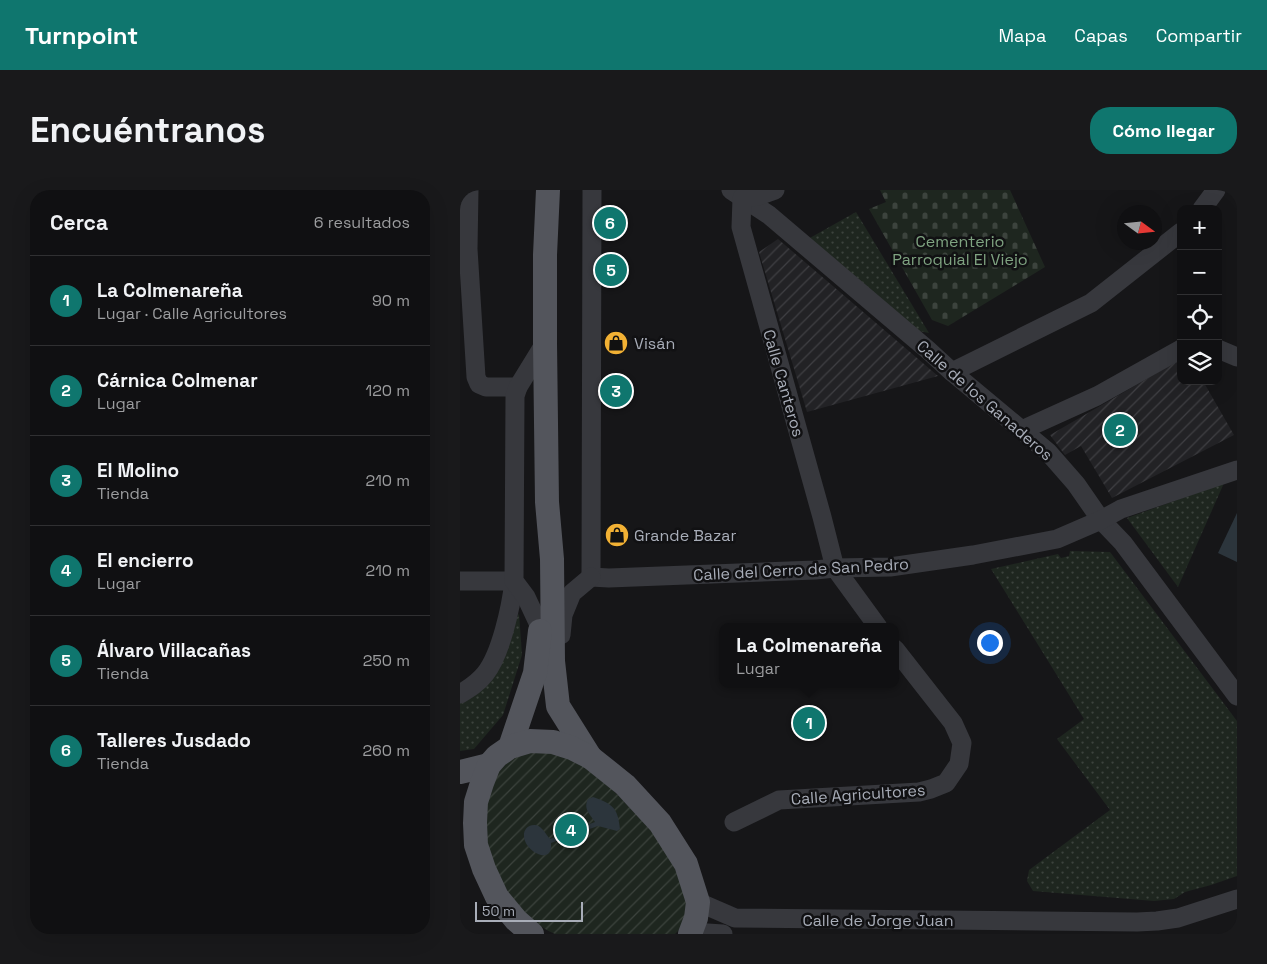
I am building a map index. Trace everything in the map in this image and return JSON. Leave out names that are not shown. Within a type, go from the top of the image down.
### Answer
[{"type":"main road","points":[[548,190],[545,255],[545,343],[547,502],[552,560],[553,661],[558,706],[590,757]]},
{"type":"main road","points":[[510,747],[535,673],[541,629],[541,559],[547,502]]},
{"type":"main road","points":[[531,934],[516,920],[497,896],[468,841],[475,823],[476,802],[489,765],[497,756],[510,747],[530,741],[553,742],[572,748],[590,757],[625,785],[660,823],[686,864],[698,902],[691,933]]},
{"type":"main road","points":[[460,772],[489,765]]},
{"type":"street","points":[[470,190],[468,249],[476,377],[479,384],[486,387],[518,387]]},
{"type":"street","points":[[558,706],[562,681],[560,648],[563,615],[572,593],[591,577],[592,190]]},
{"type":"street","points":[[736,194],[758,196],[775,190]]},
{"type":"street","points":[[1205,205],[1216,190]]},
{"type":"street","name":"Calle de los Ganaderos","points":[[736,194],[769,215],[1048,452],[1076,484],[1102,520],[1123,543],[1235,690]]},
{"type":"street","name":"Calle Canteros","points":[[736,194],[741,227],[822,517],[834,568]]},
{"type":"street","points":[[952,372],[1091,303],[1177,235]]},
{"type":"street","points":[[460,694],[473,686],[486,674],[496,655],[511,605],[514,581],[515,396],[518,387],[545,343]]},
{"type":"street","points":[[1222,350],[1237,357]]},
{"type":"street","points":[[1022,430],[1097,396],[1177,351]]},
{"type":"street","name":"Calle del Cerro de San Pedro","points":[[591,577],[608,578],[890,567],[973,555],[1057,539],[1102,520],[1121,509],[1237,470]]},
{"type":"street","points":[[834,568],[875,623]]},
{"type":"street","points":[[460,580],[514,581]]},
{"type":"street","points":[[514,581],[526,597],[541,629]]},
{"type":"street","name":"Calle Agricultores","points":[[734,822],[779,800],[919,792],[946,783],[959,764],[962,743],[953,723],[899,654]]},
{"type":"street","name":"Calle de Jorge Juan","points":[[698,902],[735,918],[1136,922],[1178,918],[1237,899]]},
{"type":"street","points":[[691,933],[723,934]]},
{"type":"shaded area","points":[[778,239],[938,376],[807,412],[759,252]]},
{"type":"shaded area","points":[[1177,361],[1177,385],[1205,385],[1234,435],[1112,498],[1081,446],[1065,455],[1050,435]]},
{"type":"shaded area","points":[[1237,513],[1237,562],[1218,553]]},
{"type":"shaded area","points":[[593,797],[610,805],[616,811],[620,829],[617,831],[598,826],[551,843],[548,854],[543,855],[528,847],[525,842],[524,833],[529,826],[540,827],[550,839],[595,822],[586,806],[588,799]]},
{"type":"green space","name":"Cementerio Parroquial El Viejo","points":[[880,190],[1010,190],[1045,267],[948,326],[932,320],[869,209],[886,202]]},
{"type":"green space","points":[[856,212],[929,333],[918,331],[808,239]]},
{"type":"green space","points":[[1224,483],[1178,587],[1127,518]]},
{"type":"green space","points":[[1070,551],[1110,552],[1237,721],[1237,876],[1185,892],[1174,899],[1154,901],[1033,891],[1027,881],[1029,870],[1110,810],[1057,739],[1084,719],[991,569],[1058,554],[1061,558],[1069,556]]},
{"type":"green space","points":[[519,613],[522,655],[503,715],[474,749],[460,751],[460,703],[490,682]]},
{"type":"green space","points":[[532,751],[550,752],[578,762],[610,787],[652,831],[668,854],[686,897],[687,914],[682,927],[675,934],[555,934],[528,916],[516,903],[505,888],[497,872],[487,838],[485,820],[490,790],[497,773],[505,764]]},
{"type":"place","name":"Talleres Jusdado","points":[[610,223]]},
{"type":"place","name":"Álvaro Villacañas","points":[[611,270]]},
{"type":"place","name":"Visán","points":[[616,343]]},
{"type":"place","name":"El Molino","points":[[616,391]]},
{"type":"place","name":"Cárnica Colmenar","points":[[1120,430]]},
{"type":"place","name":"Grande Bazar","points":[[617,535]]},
{"type":"place","name":"La Colmenareña","points":[[809,723]]},
{"type":"place","name":"El encierro","points":[[571,830]]}]
